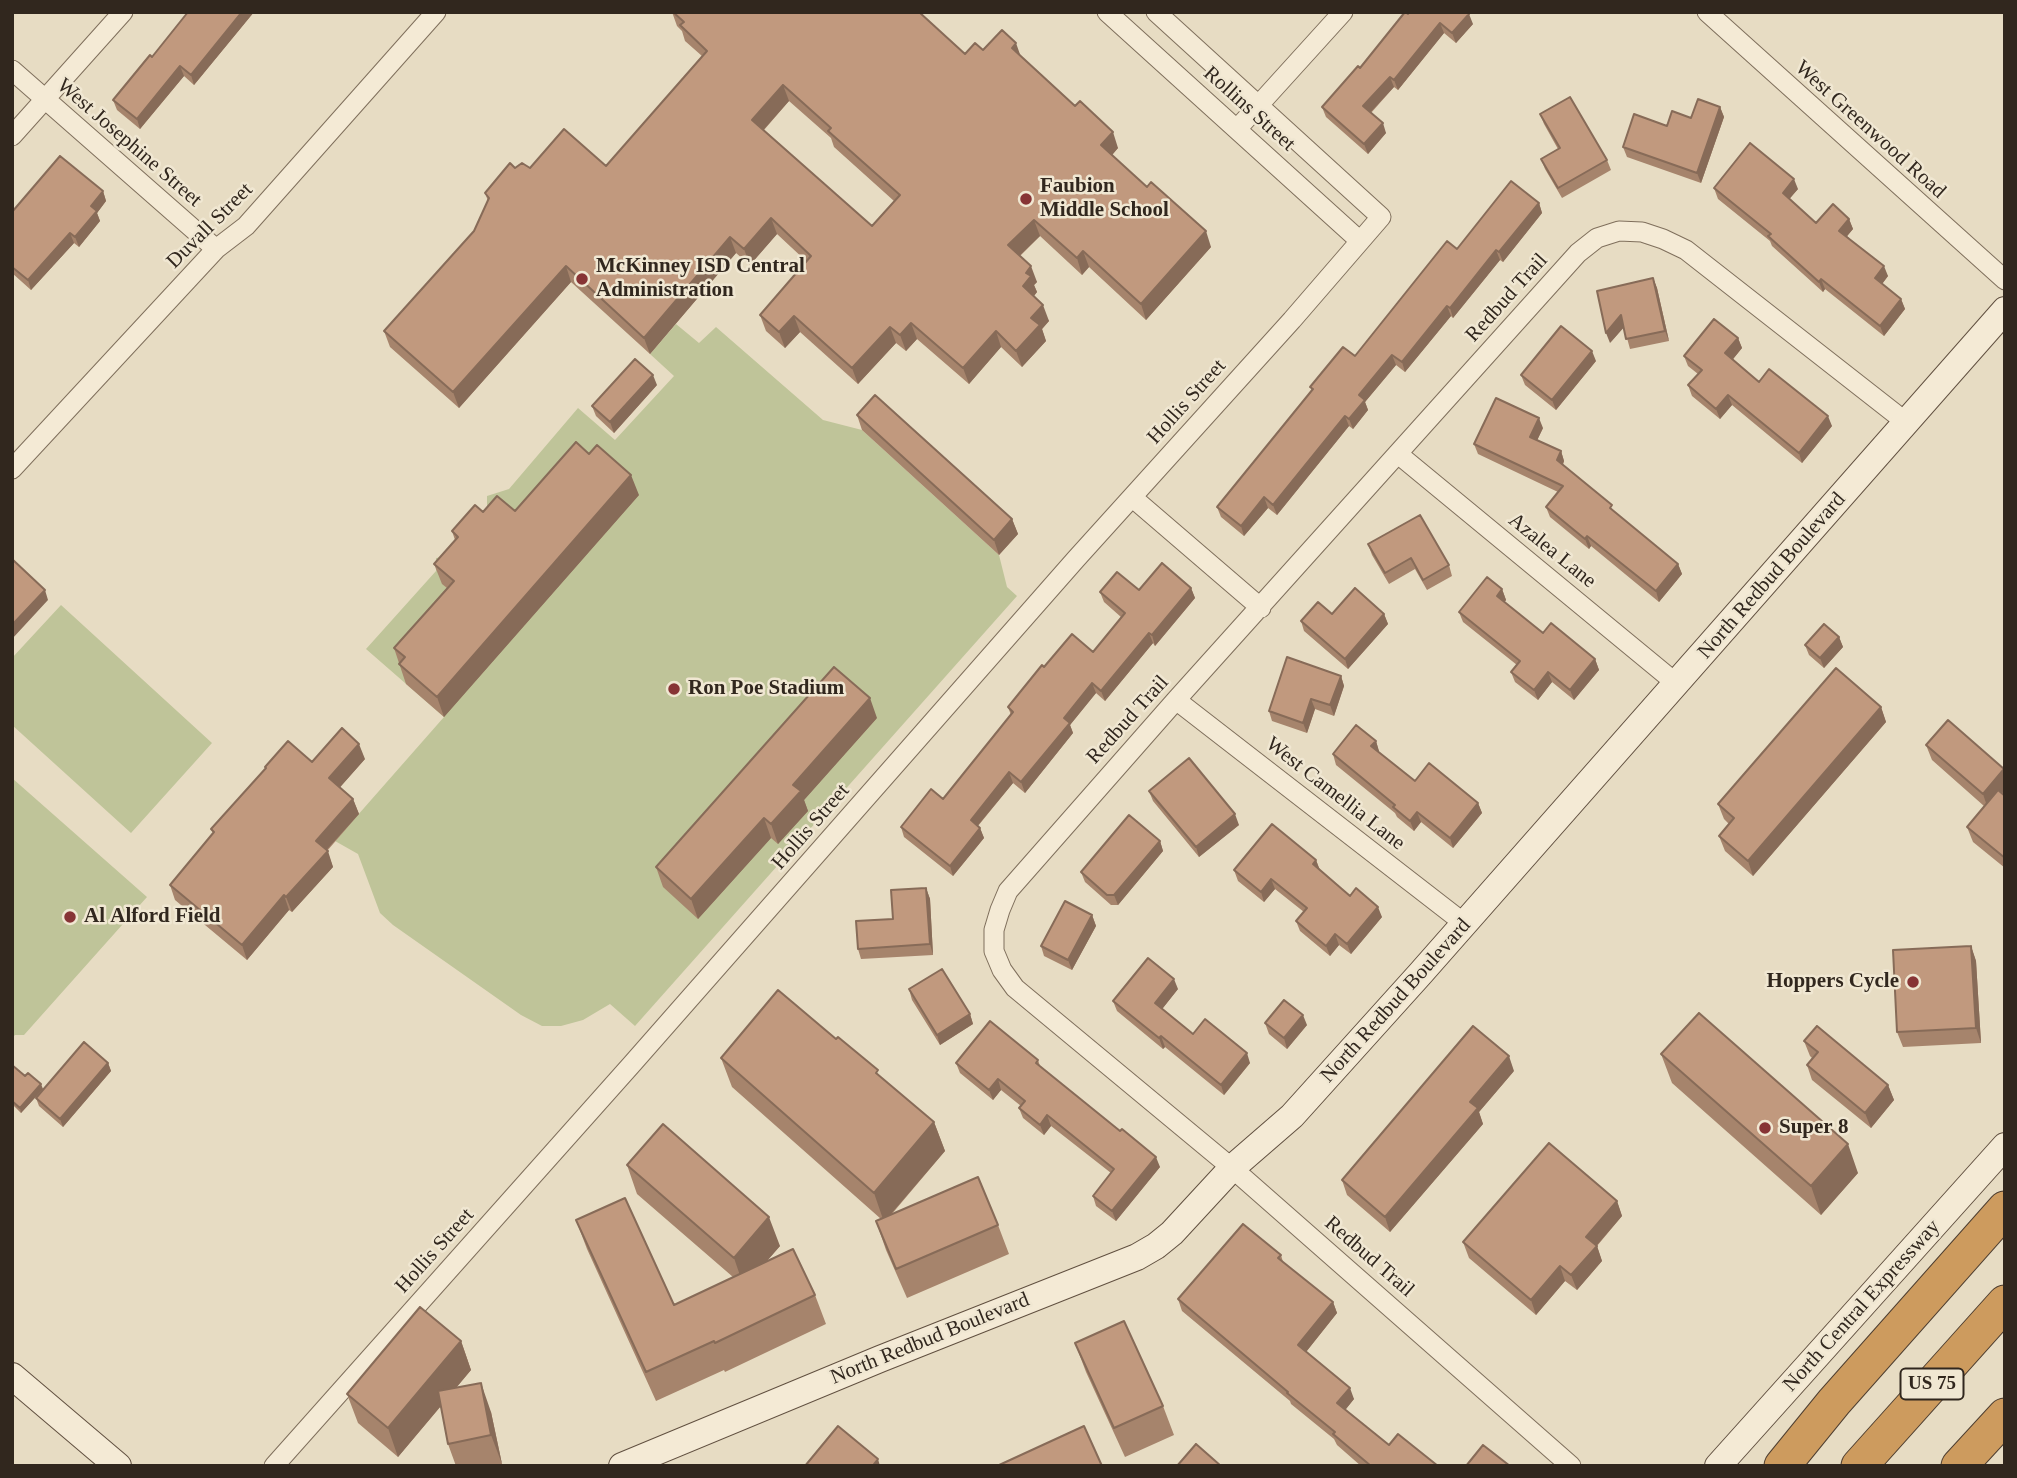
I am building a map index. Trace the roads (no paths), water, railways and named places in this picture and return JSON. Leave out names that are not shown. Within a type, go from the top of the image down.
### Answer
[{"type":"highway","points":[[1782,1466],[1834,1402],[2005,1209]]},
{"type":"highway","name":"US 75","points":[[1859,1466],[2005,1303]]},
{"type":"highway","points":[[1959,1466],[2005,1416]]},
{"type":"street","points":[[12,136],[123,12]]},
{"type":"street","name":"Duvall Street","points":[[12,468],[216,249],[246,226],[436,12]]},
{"type":"street","name":"Rollins Street","points":[[1107,12],[1360,241]]},
{"type":"street","name":"Rollins Street","points":[[1156,12],[1381,216]]},
{"type":"street","points":[[1237,129],[1343,12]]},
{"type":"street","name":"West Greenwood Road","points":[[1707,12],[2005,280]]},
{"type":"street","name":"West Josephine Street","points":[[12,70],[216,249]]},
{"type":"street","name":"Hollis Street","points":[[274,1466],[1381,216]]},
{"type":"street","name":"Redbud Trail","points":[[1571,1466],[1232,1168],[1015,988],[1002,970],[994,951],[994,930],[1008,891],[1578,253],[1597,238],[1619,231],[1642,232],[1686,250],[1907,423]]},
{"type":"street","name":"North Redbud Boulevard","points":[[622,1466],[880,1359],[1137,1257],[1172,1233],[1232,1168],[1292,1116],[1465,924],[2005,310]]},
{"type":"street","name":"Azalea Lane","points":[[1398,454],[1677,684]]},
{"type":"street","points":[[1133,498],[1261,608]]},
{"type":"street","name":"West Camellia Lane","points":[[1176,700],[1465,924]]},
{"type":"street","name":"North Central Expressway","points":[[1718,1466],[2005,1146]]},
{"type":"street","points":[[12,1376],[118,1466]]},
{"type":"place","name":"Faubion Middle School","points":[[1026,199]]},
{"type":"place","name":"McKinney ISD Central Administration","points":[[582,279]]},
{"type":"place","name":"Ron Poe Stadium","points":[[674,689]]},
{"type":"place","name":"Al Alford Field","points":[[70,917]]},
{"type":"place","name":"Hoppers Cycle","points":[[1913,982]]},
{"type":"place","name":"Super 8","points":[[1765,1128]]}]
